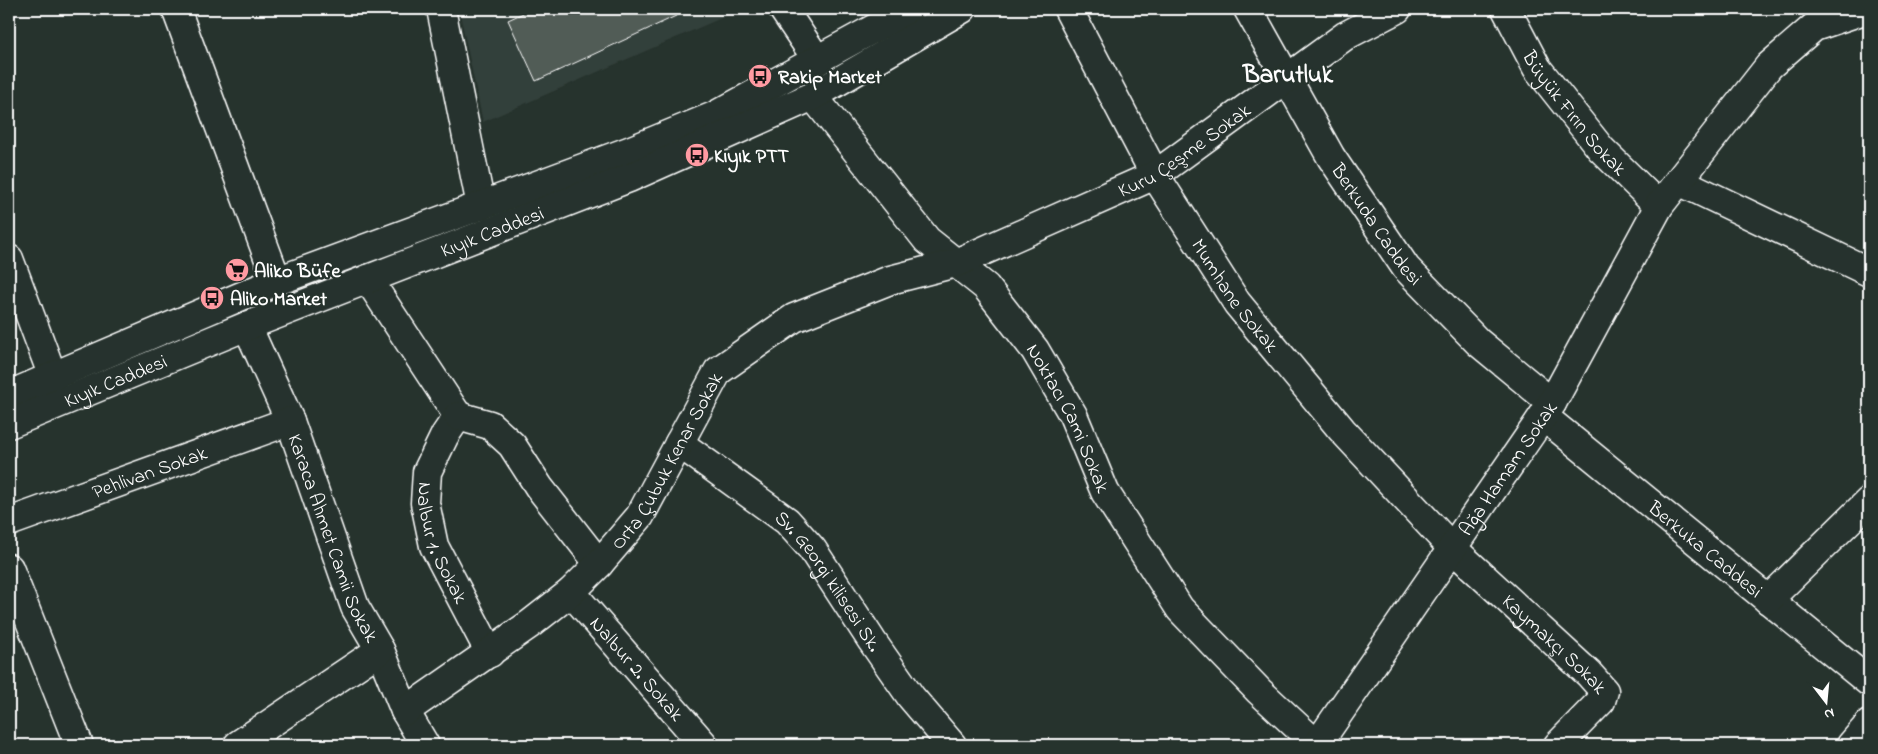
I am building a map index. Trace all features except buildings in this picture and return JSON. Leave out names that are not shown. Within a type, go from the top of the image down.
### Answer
[{"type":"street","points":[[176,9],[277,280],[291,309]]},
{"type":"street","points":[[440,9],[481,206]]},
{"type":"street","name":"Noktacı Cami Sokak","points":[[783,9],[818,61],[824,90],[927,240],[986,287],[1035,350],[1073,416],[1105,492],[1180,609],[1259,691],[1317,745]]},
{"type":"street","name":"Kıyık Caddesi","points":[[9,395],[277,280],[630,151],[714,116],[818,61],[910,9]]},
{"type":"street","name":"Kıyık Caddesi","points":[[9,424],[247,326],[629,178],[824,90],[962,9]]},
{"type":"street","name":"Mumhane Sokak","points":[[1068,9],[1154,176],[1237,303],[1342,430],[1452,548]]},
{"type":"street","name":"Berkuda Caddesi","points":[[1248,9],[1331,157],[1406,268],[1478,342],[1548,409]]},
{"type":"street","name":"Kuru Çeşme Sokak","points":[[956,264],[1154,176],[1345,36],[1397,9]]},
{"type":"street","name":"Büyük Fırın Sokak","points":[[1506,9],[1537,68],[1601,149],[1659,206]]},
{"type":"street","name":"Ağa Hamam Sokak","points":[[1317,745],[1548,409],[1659,206],[1769,66],[1814,27],[1867,9]]},
{"type":"street","points":[[1679,181],[1869,272]]},
{"type":"street","points":[[9,259],[53,377]]},
{"type":"street","name":"Orta Çubuk Kenar Sokak","points":[[405,712],[490,654],[571,592],[599,564],[640,516],[718,371],[794,318],[890,280],[956,264]]},
{"type":"street","points":[[368,279],[458,416],[490,425],[512,445],[539,487],[599,564]]},
{"type":"street","name":"Karaca Ahmet Camii Sokak","points":[[247,326],[290,421],[355,607],[380,650],[405,712],[425,745]]},
{"type":"street","name":"Berkuka Caddesi","points":[[1548,409],[1768,600],[1869,682]]},
{"type":"street","name":"Nalbur 1. Sokak","points":[[458,416],[445,435],[428,472],[425,503],[434,546],[490,654]]},
{"type":"street","name":"Pehlivan Sokak","points":[[9,522],[290,421]]},
{"type":"street","name":"Sv. Georgi kilisesi Sk.","points":[[679,443],[787,521],[812,549],[911,697],[952,745]]},
{"type":"street","points":[[1768,600],[1869,501]]},
{"type":"street","name":"Kaymakçı Sokak","points":[[1452,548],[1589,674],[1604,691],[1601,701],[1558,745]]},
{"type":"street","points":[[9,568],[79,745]]},
{"type":"street","name":"Nalbur 2. Sokak","points":[[571,592],[704,745]]},
{"type":"street","points":[[243,744],[380,650]]},
{"type":"street","points":[[1851,745],[1869,724]]},
{"type":"shaded area","points":[[459,9],[742,9],[483,122]]},
{"type":"place","name":"Rakip Market","points":[[760,76]]},
{"type":"place","name":"Kıyık PTT","points":[[697,155]]},
{"type":"place","name":"Aliko Büfe","points":[[237,270]]},
{"type":"place","name":"Aliko Market","points":[[212,298]]},
{"type":"district","name":"Barutluk","points":[[1288,73]]}]
